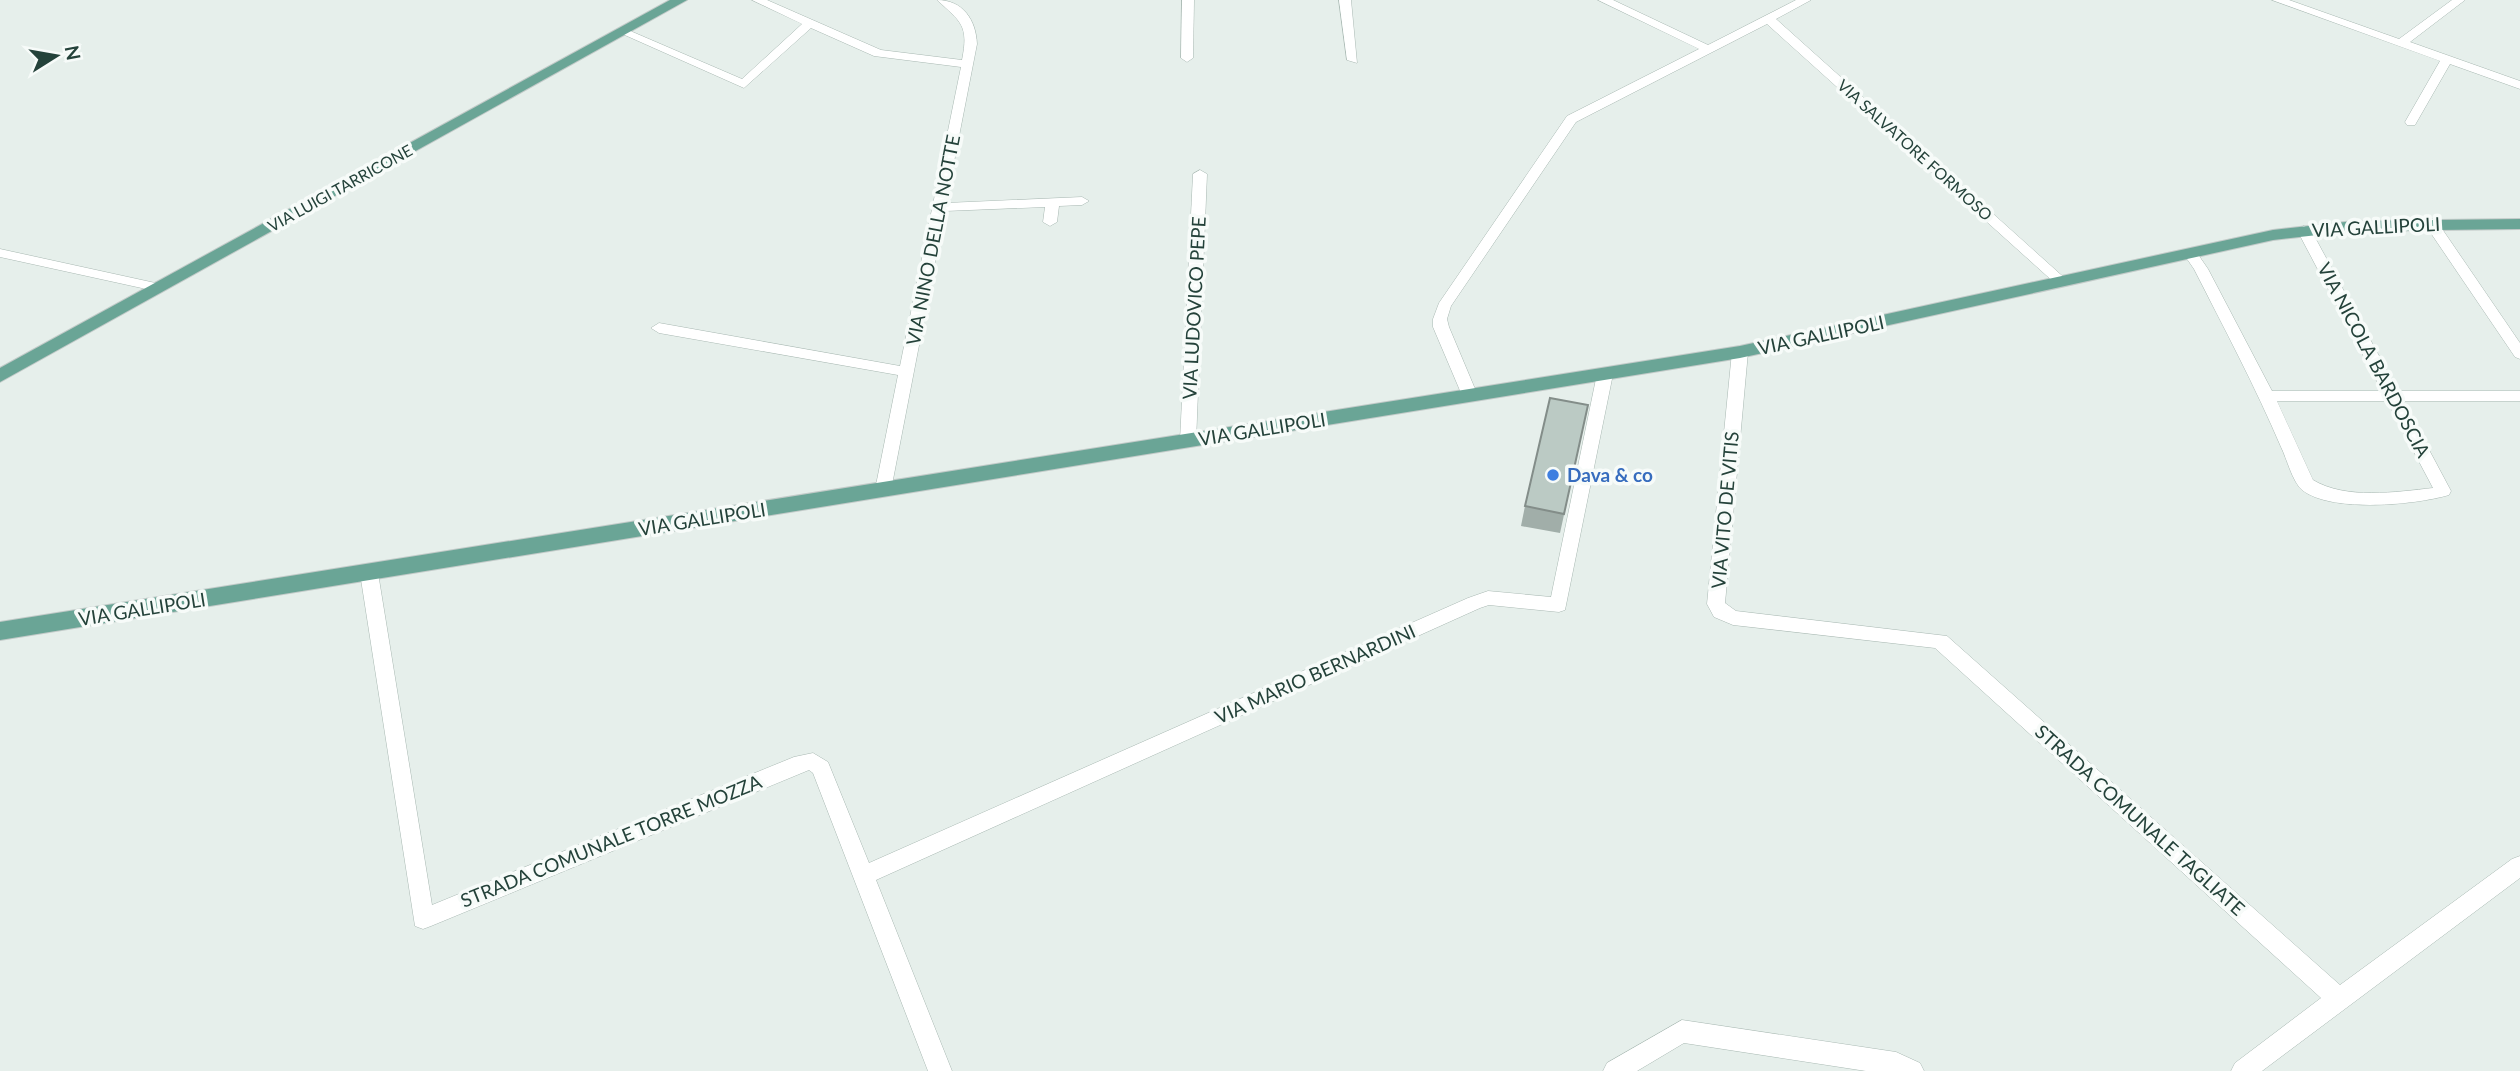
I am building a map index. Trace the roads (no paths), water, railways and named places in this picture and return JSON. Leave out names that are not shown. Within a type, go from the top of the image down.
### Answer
[{"type":"main road","name":"VIA LUIGI TARRICONE","points":[[0,376],[680,0]]},
{"type":"main road","name":"VIA GALLIPOLI","points":[[0,631],[1740,352],[2304,230],[2431,223],[2520,224]]},
{"type":"street","points":[[758,0],[878,53],[967,64]]},
{"type":"street","name":"VIA NINO DELLA NOTTE","points":[[883,491],[940,207],[972,30],[967,19],[943,0]]},
{"type":"street","points":[[1187,58],[1188,0]]},
{"type":"street","points":[[1345,0],[1353,60]]},
{"type":"street","points":[[1604,0],[1708,49]]},
{"type":"street","points":[[1470,396],[1441,327],[1440,318],[1444,306],[1571,119],[1805,0]]},
{"type":"street","points":[[2278,0],[2520,85]]},
{"type":"street","points":[[2401,43],[2459,0]]},
{"type":"street","name":"VIA SALVATORE FORMOSO","points":[[1768,19],[2062,282]]},
{"type":"street","points":[[624,32],[744,84],[810,23]]},
{"type":"street","points":[[2411,122],[2446,60]]},
{"type":"street","name":"VIA LUDOVICO PEPE","points":[[1188,441],[1200,174]]},
{"type":"street","points":[[940,207],[1082,201]]},
{"type":"street","points":[[1050,222],[1053,202]]},
{"type":"street","points":[[2431,223],[2520,354]]},
{"type":"street","name":"VIA NICOLA BARDOSCIA","points":[[2267,396],[2306,484],[2315,492],[2332,496],[2431,494],[2443,491],[2304,230]]},
{"type":"street","points":[[0,253],[160,288]]},
{"type":"street","points":[[2190,253],[2267,396],[2520,397]]},
{"type":"street","points":[[659,328],[908,372]]},
{"type":"street","name":"VIA VITO DE VITIS","points":[[1740,352],[1716,604],[1721,612],[1733,618],[1759,622],[1940,641]]},
{"type":"street","name":"VIA MARIO BERNARDINI","points":[[862,876],[1474,603],[1488,598],[1559,605],[1605,373]]},
{"type":"street","name":"STRADA COMUNALE TORRE MOZZA","points":[[369,573],[423,919],[801,763],[813,761],[821,768],[940,1071]]},
{"type":"street","name":"STRADA COMUNALE TAGLIATE","points":[[1940,641],[2339,999]]},
{"type":"street","points":[[2243,1071],[2520,866]]},
{"type":"street","points":[[1615,1071],[1682,1031],[1896,1064],[1912,1071]]},
{"type":"place","name":"Dava & co","points":[[1553,475]]}]
